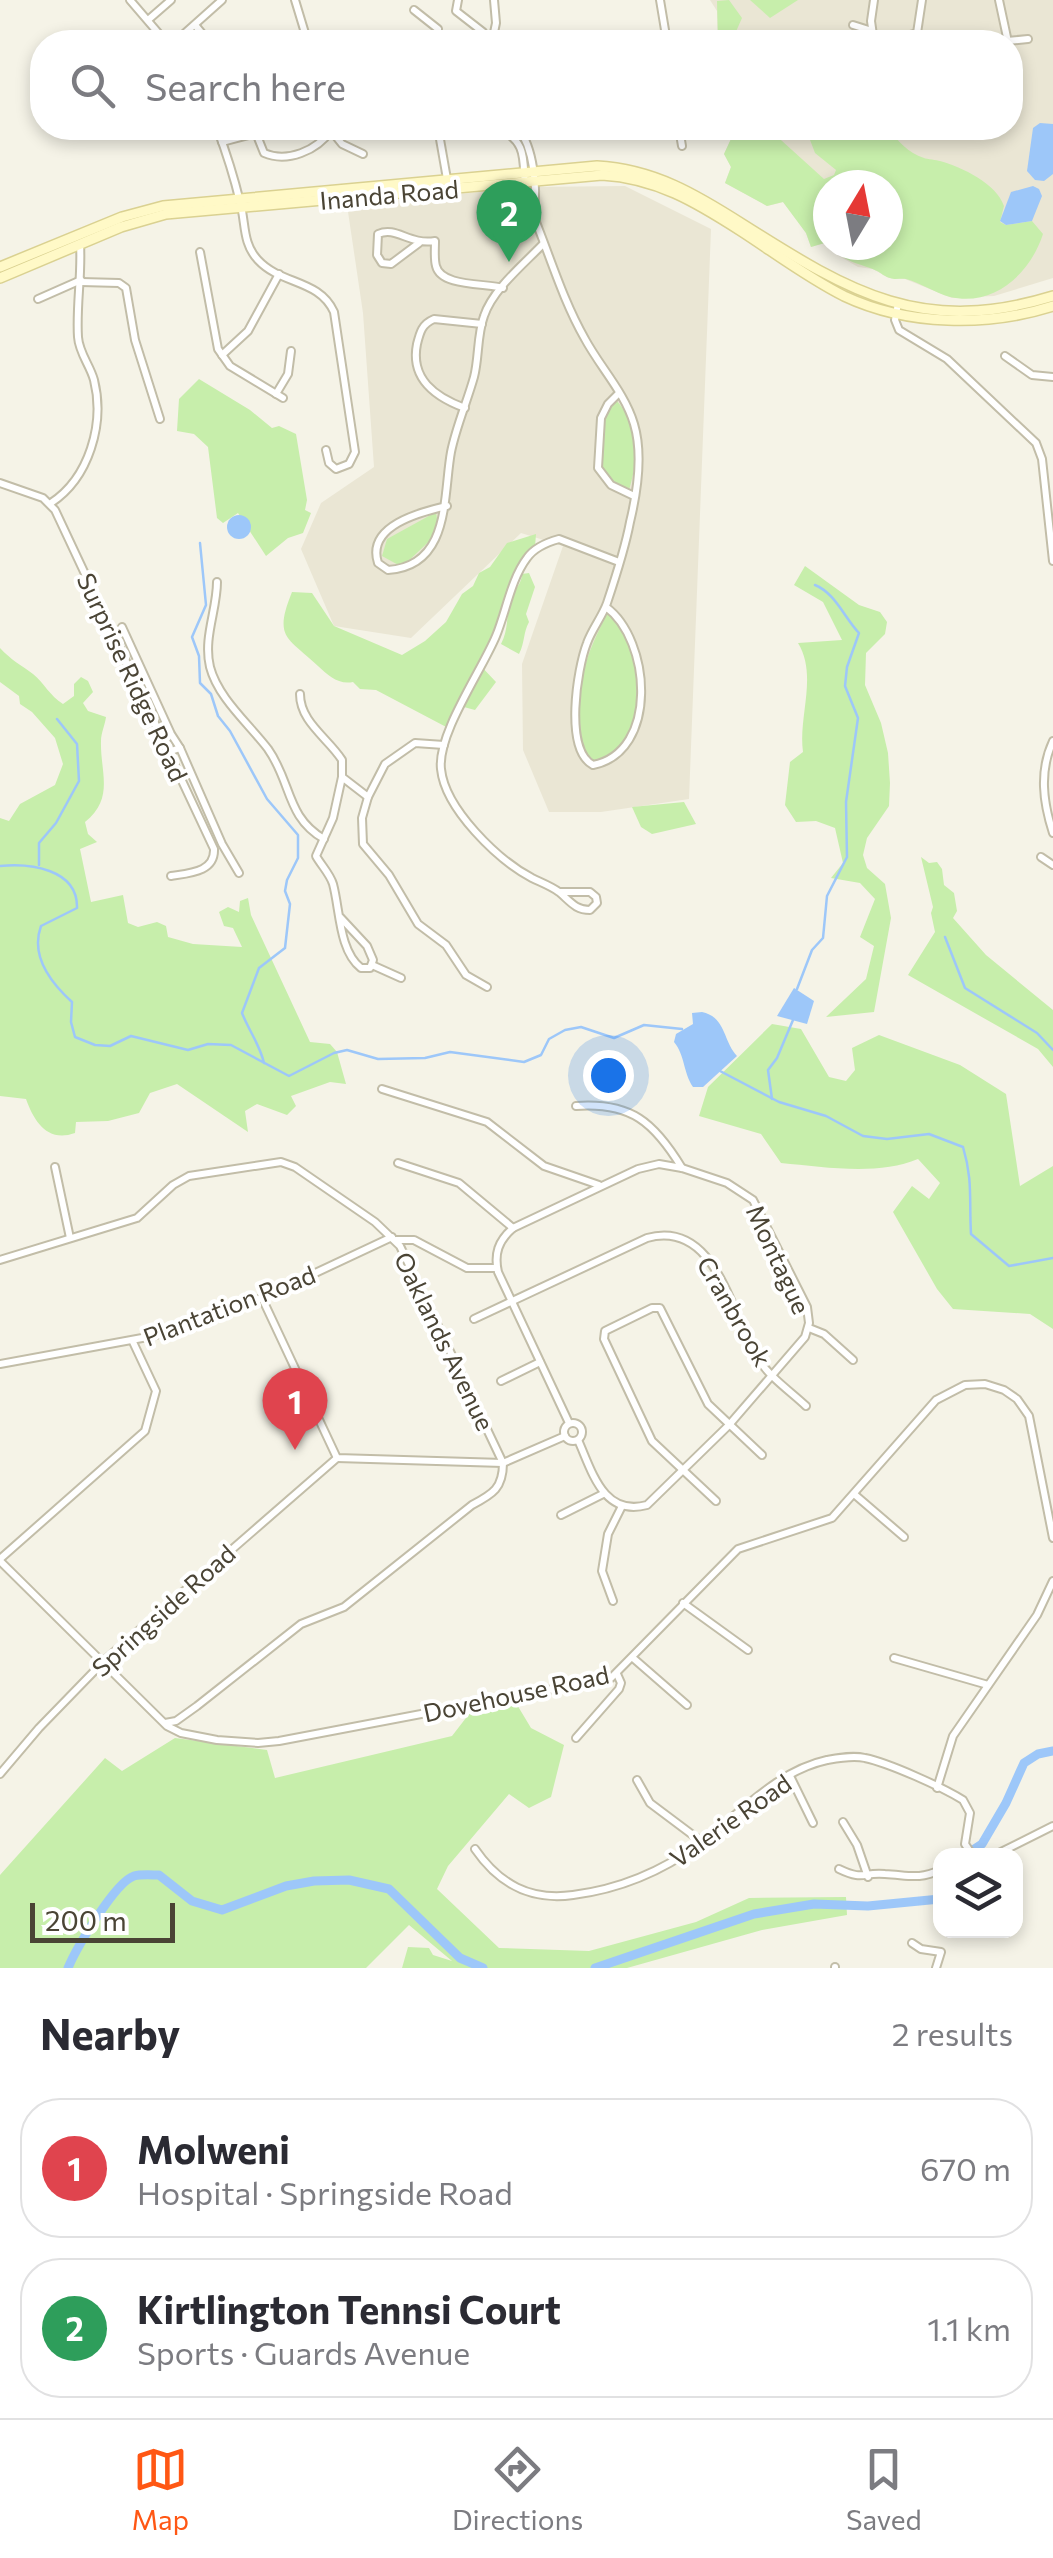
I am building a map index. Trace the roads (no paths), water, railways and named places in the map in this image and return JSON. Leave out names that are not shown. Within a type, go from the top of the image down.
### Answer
[{"type":"main road","name":"Inanda Road","points":[[0,278],[145,218],[446,179],[602,175],[661,186],[694,201],[834,290],[934,319],[1008,317],[1053,306]]},
{"type":"main road","name":"Inanda Road","points":[[0,268],[142,211],[529,176]]},
{"type":"main road","points":[[14,262],[34,258],[37,262]]},
{"type":"main road","name":"Inanda Road","points":[[897,308],[974,311],[1053,296]]},
{"type":"street","points":[[130,0],[156,30]]},
{"type":"street","points":[[139,0],[145,17]]},
{"type":"street","points":[[145,17],[170,0]]},
{"type":"street","points":[[189,30],[222,0]]},
{"type":"street","points":[[295,0],[305,30]]},
{"type":"street","points":[[458,0],[456,10],[481,30]]},
{"type":"street","points":[[491,30],[496,12],[494,0]]},
{"type":"street","points":[[660,0],[665,30]]},
{"type":"street","points":[[872,30],[874,0]]},
{"type":"street","points":[[917,30],[922,0]]},
{"type":"street","points":[[999,0],[1005,30]]},
{"type":"street","points":[[414,10],[438,29]]},
{"type":"street","points":[[195,25],[199,30]]},
{"type":"street","points":[[853,25],[869,30]]},
{"type":"street","points":[[1023,40],[1028,39]]},
{"type":"street","points":[[227,140],[222,142],[251,250],[262,264],[321,294],[336,317],[355,452],[349,464],[336,469],[329,463],[326,450]]},
{"type":"street","points":[[260,140],[266,154],[282,156],[316,146],[321,140]]},
{"type":"street","points":[[339,140],[363,154]]},
{"type":"street","points":[[440,140],[446,179]]},
{"type":"street","points":[[518,140],[529,176]]},
{"type":"street","points":[[525,140],[534,215],[543,244],[583,336],[631,414],[636,433],[634,496],[620,562],[606,607],[586,646],[576,693],[580,750],[584,760],[593,766],[606,761],[624,744],[634,728],[640,706],[640,677],[632,638],[623,622],[606,607]]},
{"type":"street","points":[[681,140],[682,146]]},
{"type":"street","points":[[420,243],[390,264],[378,258],[377,236],[390,230],[420,243],[434,242],[440,274],[452,280],[503,288]]},
{"type":"street","points":[[0,483],[51,503],[68,491],[88,461],[95,384],[79,342],[80,244]]},
{"type":"street","points":[[446,506],[414,514],[390,528],[378,542],[378,563],[391,570],[411,563],[436,538],[446,506],[451,452],[478,360],[485,312],[543,244]]},
{"type":"street","points":[[200,252],[217,347],[233,368],[279,396],[288,374],[291,351]]},
{"type":"street","points":[[222,354],[248,332],[279,274]]},
{"type":"street","points":[[38,300],[81,281],[118,282],[126,288],[134,338],[160,418]]},
{"type":"street","points":[[897,308],[899,330],[947,359],[1036,443],[1042,459],[1053,561]]},
{"type":"street","points":[[464,408],[427,387],[416,365],[418,343],[422,326],[434,319],[482,324]]},
{"type":"street","points":[[1006,356],[1035,376],[1053,377]]},
{"type":"street","points":[[619,393],[601,418],[598,468],[611,486],[634,496]]},
{"type":"street","name":"Surprise Ridge Road","points":[[51,503],[215,854],[208,866],[171,876]]},
{"type":"street","points":[[559,892],[590,892],[597,904],[590,910],[579,909],[559,892],[506,862],[479,836],[444,780],[440,763],[444,745],[494,641],[524,563],[532,553],[560,539],[620,562]]},
{"type":"street","points":[[217,582],[208,636],[213,675],[251,732],[269,751],[300,821],[324,839]]},
{"type":"street","points":[[122,627],[239,874]]},
{"type":"street","points":[[300,694],[300,704],[308,719],[341,758],[342,777],[316,856],[332,881],[353,960],[364,969],[372,965]]},
{"type":"street","points":[[1053,740],[1044,776],[1046,812],[1053,834]]},
{"type":"street","points":[[444,745],[423,742],[404,748],[385,764],[368,796],[362,818],[364,846],[391,878],[418,924],[446,945],[466,975],[486,986]]},
{"type":"street","points":[[168,752],[180,748]]},
{"type":"street","points":[[342,777],[368,796]]},
{"type":"street","points":[[1041,858],[1053,864]]},
{"type":"street","points":[[340,917],[366,946],[373,958],[372,965]]},
{"type":"street","points":[[372,965],[401,978]]},
{"type":"street","points":[[382,1089],[487,1122],[544,1166],[598,1186]]},
{"type":"street","points":[[576,1106],[610,1105],[633,1113],[656,1131],[682,1168]]},
{"type":"street","name":"Oaklands Avenue","points":[[0,1260],[137,1218],[173,1185],[189,1176],[281,1162],[296,1167],[394,1238],[503,1463]]},
{"type":"street","points":[[398,1163],[458,1183],[512,1228],[500,1243],[497,1268],[569,1423]]},
{"type":"street","name":"Montague","points":[[512,1228],[598,1186],[652,1165],[682,1168],[736,1187],[757,1204],[806,1307],[808,1328],[800,1346],[729,1425],[651,1502],[641,1507],[622,1506]]},
{"type":"street","points":[[55,1167],[70,1238]]},
{"type":"street","name":"Cranbrook","points":[[512,1302],[651,1237],[670,1237],[698,1247],[712,1260],[754,1352],[772,1376],[806,1406]]},
{"type":"street","points":[[394,1238],[414,1240],[466,1268],[497,1268]]},
{"type":"street","name":"Plantation Road","points":[[0,1364],[134,1342],[262,1298],[394,1238]]},
{"type":"street","points":[[262,1298],[337,1458],[503,1463],[564,1436]]},
{"type":"street","points":[[474,1319],[512,1302]]},
{"type":"street","points":[[716,1501],[652,1441],[604,1340],[605,1331],[652,1308],[660,1308],[706,1401],[762,1455]]},
{"type":"street","points":[[808,1328],[824,1334],[853,1360]]},
{"type":"street","points":[[134,1342],[156,1390],[145,1431],[0,1560],[162,1723],[175,1731],[176,1721]]},
{"type":"street","points":[[501,1381],[540,1362]]},
{"type":"street","name":"Dovehouse Road","points":[[175,1731],[237,1742],[279,1741],[605,1680],[617,1674],[740,1548],[830,1520],[940,1396],[965,1385],[984,1384],[1011,1394],[1030,1416],[1053,1538]]},
{"type":"street","points":[[564,1436],[569,1423]]},
{"type":"street","points":[[569,1423],[582,1428],[578,1440],[604,1494],[622,1506],[608,1534],[601,1575],[613,1601]]},
{"type":"street","points":[[564,1436],[578,1440]]},
{"type":"street","name":"Springside Road","points":[[0,1774],[102,1663],[337,1458]]},
{"type":"street","points":[[162,1723],[176,1721],[301,1624],[344,1607],[472,1506],[494,1494],[501,1484],[503,1463]]},
{"type":"street","points":[[561,1514],[604,1494]]},
{"type":"street","points":[[854,1494],[904,1537]]},
{"type":"street","points":[[966,1848],[969,1808],[960,1798],[937,1788],[949,1744],[1037,1614],[1053,1581]]},
{"type":"street","points":[[684,1603],[748,1650]]},
{"type":"street","points":[[633,1658],[688,1705]]},
{"type":"street","points":[[894,1658],[988,1685]]},
{"type":"street","points":[[576,1738],[619,1689],[617,1674]]},
{"type":"street","points":[[0,1749],[10,1759]]},
{"type":"street","name":"Valerie Road","points":[[475,1849],[495,1874],[528,1893],[552,1896],[595,1892],[668,1865],[762,1792],[822,1761],[858,1757],[937,1788]]},
{"type":"street","points":[[790,1776],[813,1823]]},
{"type":"street","points":[[636,1780],[650,1803],[702,1842]]},
{"type":"street","points":[[843,1822],[857,1844],[868,1877]]},
{"type":"street","points":[[1009,1848],[1053,1826]]},
{"type":"street","points":[[838,1869],[859,1877],[885,1874],[920,1878],[933,1873]]},
{"type":"street","points":[[912,1943],[942,1953],[936,1968]]},
{"type":"water","points":[[1040,123],[1053,124],[1053,174],[1044,181],[1035,180],[1027,171],[1033,128]]},
{"type":"water","points":[[1033,186],[1042,196],[1032,221],[1006,225],[1000,221],[1011,192]]},
{"type":"water","points":[[239,515],[251,527],[239,539],[227,527]]},
{"type":"water","points":[[794,988],[814,1001],[807,1024],[777,1016]]},
{"type":"water","points":[[702,1012],[720,1024],[737,1056],[703,1087],[693,1087],[674,1042],[676,1034],[693,1024],[692,1013]]},
{"type":"waterway","points":[[200,543],[206,605],[192,637],[199,656],[200,683],[211,694],[218,716],[267,799],[298,835],[298,858],[285,891],[290,904],[285,948],[259,968],[242,1013],[264,1063]]},
{"type":"waterway","points":[[797,989],[812,950],[823,938],[827,896],[847,857],[846,802],[858,718],[845,686],[859,633],[834,599],[815,585]]},
{"type":"waterway","points":[[39,865],[39,843],[56,823],[79,781],[77,744],[57,719]]},
{"type":"waterway","points":[[0,866],[50,871],[70,885],[77,908],[41,926],[38,948],[50,978],[72,1002],[75,1037],[95,1045],[110,1046],[131,1036],[188,1050],[208,1044],[231,1045],[289,1076],[347,1050],[378,1059],[425,1058],[450,1052],[524,1062],[541,1055],[549,1039],[565,1030],[581,1027],[614,1038],[644,1025],[682,1029]]},
{"type":"waterway","points":[[945,937],[965,988],[1037,1033],[1053,1050]]},
{"type":"waterway","points":[[772,1099],[768,1070],[793,1020]]},
{"type":"waterway","points":[[720,1071],[779,1102],[826,1116],[863,1136],[887,1139],[929,1134],[963,1147],[971,1234],[1009,1266],[1053,1258]]},
{"type":"waterway","points":[[976,1848],[1006,1803],[1024,1763],[1053,1751]]},
{"type":"waterway","points":[[68,1968],[87,1932],[117,1890],[134,1876],[146,1875],[159,1875],[192,1901],[222,1910],[286,1886],[314,1881],[349,1880],[389,1889],[460,1958],[483,1968]]},
{"type":"waterway","points":[[595,1968],[754,1914],[814,1904],[868,1906],[933,1900]]},
{"type":"place","name":"Kirtlington Tennsi Court","points":[[509,262]]},
{"type":"place","name":"Molweni","points":[[295,1450]]}]
